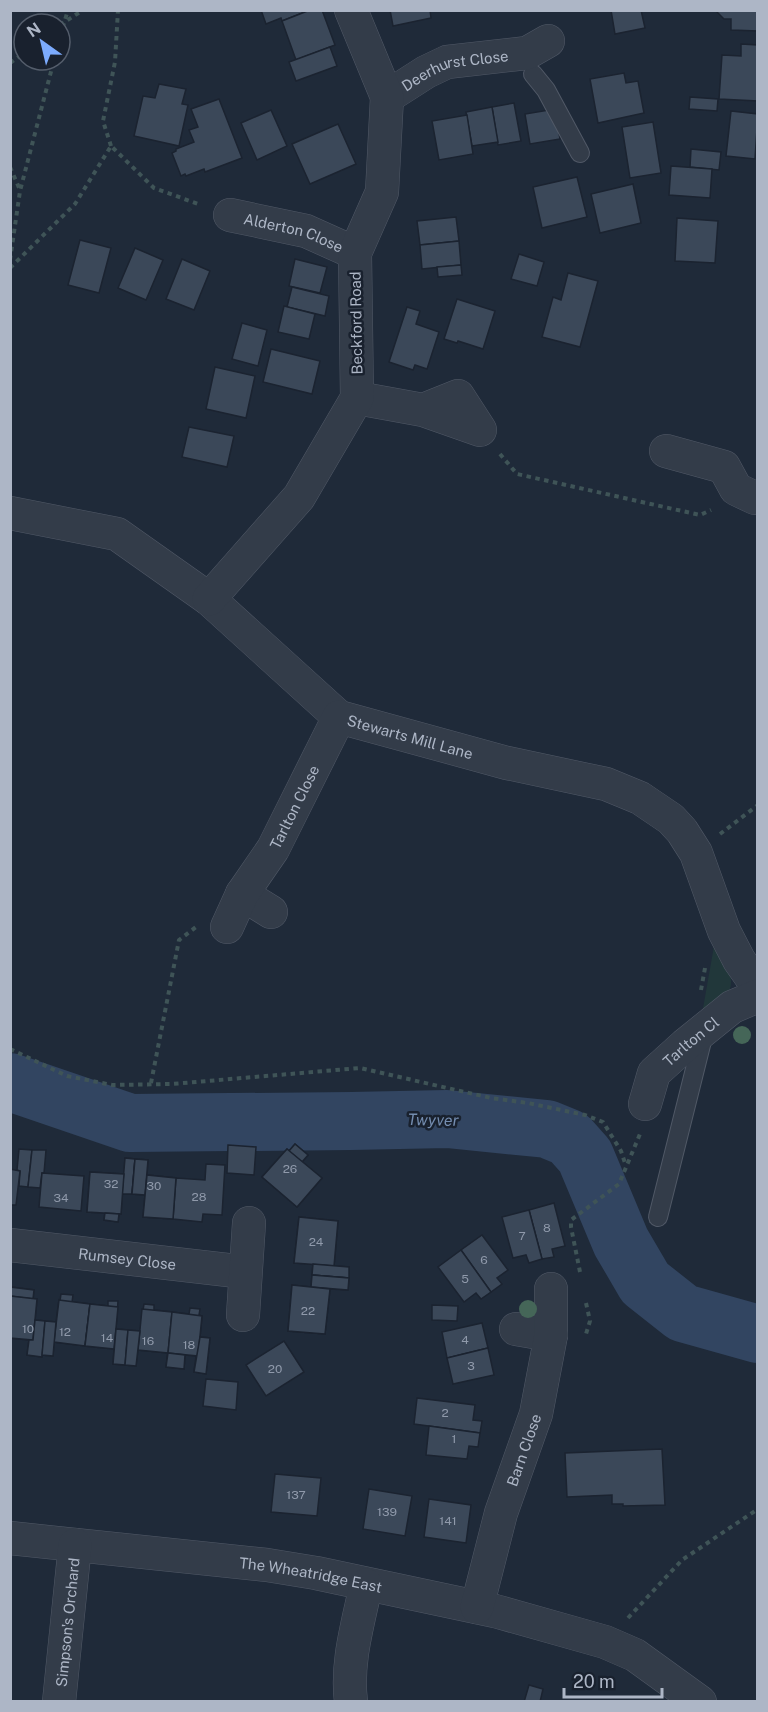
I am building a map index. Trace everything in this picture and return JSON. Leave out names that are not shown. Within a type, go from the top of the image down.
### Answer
[{"type":"street","name":"Beckford Road","points":[[351,10],[387,97],[382,192],[355,253],[357,398]]},
{"type":"street","name":"Deerhurst Close","points":[[387,97],[426,72],[447,62],[536,56]]},
{"type":"street","name":"Alderton Close","points":[[230,214],[306,231],[355,253]]},
{"type":"street","points":[[209,599],[299,497],[357,398],[423,410],[480,430]]},
{"type":"street","points":[[666,451],[724,468],[747,494]]},
{"type":"street","name":"Stewarts Mill Lane","points":[[10,513],[117,534],[209,599],[339,717],[507,763],[606,784],[639,798],[671,819],[696,853],[724,931],[748,953],[758,987]]},
{"type":"street","name":"Tarlton Close","points":[[212,927],[242,894],[273,849],[339,717]]},
{"type":"street","points":[[242,894],[271,912]]},
{"type":"street","name":"Tarlton Cl","points":[[645,1104],[654,1073],[732,1007],[758,996]]},
{"type":"street","points":[[243,1315],[249,1223]]},
{"type":"street","name":"Rumsey Close","points":[[10,1245],[246,1272]]},
{"type":"street","name":"Barn Close","points":[[477,1607],[501,1513],[536,1414],[550,1335],[551,1289]]},
{"type":"street","points":[[516,1329],[550,1335]]},
{"type":"street","name":"The Wheatridge East","points":[[10,1538],[267,1565],[477,1607],[605,1642],[635,1655],[700,1701]]},
{"type":"street","name":"Simpson's Orchard","points":[[59,1701],[75,1545]]},
{"type":"street","points":[[351,1701],[350,1664],[366,1585]]},
{"type":"lane","points":[[536,56],[546,90],[580,153]]},
{"type":"lane","points":[[658,1217],[705,1029]]},
{"type":"path","points":[[118,10],[115,62],[103,121],[111,146],[154,188],[230,214]]},
{"type":"path","points":[[10,260],[20,191],[51,72]]},
{"type":"path","points":[[10,268],[75,204],[111,146]]},
{"type":"path","points":[[10,167],[20,191]]},
{"type":"path","points":[[480,430],[517,474],[700,516],[747,494]]},
{"type":"path","points":[[696,853],[758,805]]},
{"type":"path","points":[[151,1083],[179,940],[212,927]]},
{"type":"path","points":[[705,1029],[696,1019],[709,943],[724,931]]},
{"type":"path","points":[[10,1049],[67,1076],[112,1085],[172,1084],[360,1068],[491,1098],[585,1115],[603,1122],[621,1151],[626,1168],[619,1184],[582,1213]]},
{"type":"path","points":[[605,1642],[682,1560],[758,1509]]},
{"type":"green space","points":[[714,946],[730,973],[731,985],[724,997],[702,1014]]},
{"type":"building","points":[[261,10],[310,10],[282,21],[281,18],[266,24]]},
{"type":"building","points":[[310,10],[322,10],[335,45],[296,60],[282,21]]},
{"type":"building","points":[[390,10],[430,10],[431,18],[393,26]]},
{"type":"building","points":[[611,10],[641,10],[645,28],[615,34]]},
{"type":"building","points":[[758,10],[758,31],[731,30],[731,19],[724,19],[716,11]]},
{"type":"building","points":[[741,44],[758,45],[758,101],[719,99],[722,55],[741,56]]},
{"type":"building","points":[[330,47],[337,66],[296,81],[289,62]]},
{"type":"building","points":[[624,73],[626,83],[638,81],[644,113],[598,123],[590,79]]},
{"type":"building","points":[[159,84],[186,89],[182,104],[188,105],[179,146],[134,136],[143,96],[155,98]]},
{"type":"building","points":[[690,97],[718,99],[717,111],[689,109]]},
{"type":"building","points":[[219,99],[242,158],[205,172],[204,169],[181,176],[172,153],[194,142],[189,130],[198,127],[191,109]]},
{"type":"building","points":[[514,103],[521,141],[498,145],[492,107]]},
{"type":"building","points":[[492,107],[498,142],[472,146],[466,112]]},
{"type":"building","points":[[555,109],[560,139],[530,144],[525,114]]},
{"type":"building","points":[[271,110],[287,146],[257,160],[241,123]]},
{"type":"building","points":[[731,111],[758,114],[755,159],[726,156]]},
{"type":"building","points":[[467,115],[473,154],[439,160],[432,121]]},
{"type":"building","points":[[653,122],[661,173],[630,178],[622,127]]},
{"type":"building","points":[[338,124],[356,164],[310,184],[292,144]]},
{"type":"building","points":[[691,149],[721,152],[719,170],[690,167]]},
{"type":"building","points":[[671,166],[712,169],[710,198],[669,195]]},
{"type":"building","points":[[577,177],[587,217],[542,228],[533,187]]},
{"type":"building","points":[[633,184],[641,223],[600,233],[591,194]]},
{"type":"building","points":[[456,217],[459,241],[420,245],[417,221]]},
{"type":"building","points":[[677,218],[718,221],[715,263],[675,261]]},
{"type":"building","points":[[80,240],[111,248],[99,293],[68,285]]},
{"type":"building","points":[[459,241],[461,265],[422,269],[420,245]]},
{"type":"building","points":[[135,248],[163,260],[146,300],[118,288]]},
{"type":"building","points":[[519,254],[544,262],[537,286],[511,279]]},
{"type":"building","points":[[182,259],[210,271],[194,310],[166,299]]},
{"type":"building","points":[[295,259],[327,267],[320,293],[289,286]]},
{"type":"building","points":[[461,265],[462,275],[438,277],[437,267]]},
{"type":"building","points":[[568,273],[598,281],[580,347],[542,337],[553,297],[561,300]]},
{"type":"building","points":[[292,287],[329,296],[325,316],[287,307]]},
{"type":"building","points":[[457,299],[495,311],[483,349],[444,339]]},
{"type":"building","points":[[284,306],[315,314],[309,339],[278,332]]},
{"type":"building","points":[[407,307],[420,311],[416,324],[439,332],[427,369],[415,365],[413,370],[389,362]]},
{"type":"building","points":[[242,323],[267,330],[258,366],[232,359]]},
{"type":"building","points":[[271,349],[320,361],[312,394],[263,382]]},
{"type":"building","points":[[215,367],[255,376],[246,418],[206,409]]},
{"type":"building","points":[[189,427],[234,436],[227,467],[182,457]]},
{"type":"building","points":[[295,1144],[308,1155],[302,1162],[322,1178],[297,1207],[262,1177],[287,1149],[289,1151]]},
{"type":"building","points":[[295,1144],[308,1155],[302,1162],[289,1151]]},
{"type":"building","points":[[228,1145],[256,1147],[254,1175],[227,1173]]},
{"type":"building","points":[[19,1149],[32,1150],[28,1187],[19,1186],[20,1171],[17,1170]]},
{"type":"building","points":[[287,1149],[322,1178],[297,1207],[262,1177]]},
{"type":"building","points":[[32,1150],[46,1150],[40,1188],[28,1187]]},
{"type":"building","points":[[125,1158],[135,1159],[132,1194],[122,1194],[121,1214],[119,1214],[118,1222],[104,1220],[105,1213],[87,1212],[90,1172],[124,1174]]},
{"type":"building","points":[[125,1158],[135,1159],[132,1194],[122,1194]]},
{"type":"building","points":[[135,1159],[148,1160],[147,1175],[176,1178],[173,1219],[143,1217],[145,1195],[132,1194]]},
{"type":"building","points":[[135,1159],[148,1160],[145,1195],[132,1194]]},
{"type":"building","points":[[206,1164],[225,1165],[222,1215],[203,1214],[202,1222],[173,1219],[176,1178],[205,1180]]},
{"type":"building","points":[[10,1169],[20,1171],[16,1205],[10,1205]]},
{"type":"building","points":[[90,1172],[124,1174],[121,1214],[87,1212]]},
{"type":"building","points":[[42,1173],[84,1176],[81,1211],[39,1207]]},
{"type":"building","points":[[147,1175],[176,1178],[173,1219],[143,1217]]},
{"type":"building","points":[[554,1203],[565,1246],[552,1249],[554,1257],[542,1259],[529,1210]]},
{"type":"building","points":[[529,1210],[542,1259],[529,1263],[526,1255],[513,1258],[502,1217]]},
{"type":"building","points":[[105,1213],[119,1214],[118,1222],[104,1220]]},
{"type":"building","points":[[299,1217],[338,1221],[334,1266],[349,1267],[349,1278],[312,1275],[313,1264],[294,1263]]},
{"type":"building","points":[[299,1217],[338,1221],[334,1266],[294,1263]]},
{"type":"building","points":[[482,1235],[508,1270],[497,1278],[502,1284],[491,1292],[461,1250]]},
{"type":"building","points":[[461,1250],[491,1292],[481,1299],[476,1293],[464,1302],[438,1267]]},
{"type":"building","points":[[313,1264],[349,1267],[349,1278],[312,1275]]},
{"type":"building","points":[[312,1275],[349,1278],[348,1290],[330,1289],[325,1334],[288,1331],[292,1285],[311,1287]]},
{"type":"building","points":[[312,1275],[349,1278],[348,1290],[311,1287]]},
{"type":"building","points":[[292,1285],[330,1289],[325,1334],[288,1331]]},
{"type":"building","points":[[10,1287],[34,1290],[33,1299],[37,1299],[35,1320],[45,1321],[42,1357],[27,1355],[29,1340],[10,1338]]},
{"type":"building","points":[[10,1287],[34,1290],[33,1299],[10,1296]]},
{"type":"building","points":[[61,1294],[73,1295],[72,1302],[90,1304],[85,1346],[54,1342],[53,1356],[42,1355],[45,1321],[56,1322]]},
{"type":"building","points":[[10,1296],[37,1299],[33,1340],[10,1338]]},
{"type":"building","points":[[59,1300],[90,1304],[85,1346],[54,1342]]},
{"type":"building","points":[[108,1301],[118,1301],[116,1329],[128,1330],[125,1365],[113,1364],[114,1349],[85,1346],[90,1304],[108,1306]]},
{"type":"building","points":[[90,1304],[118,1307],[114,1349],[85,1346]]},
{"type":"building","points":[[144,1304],[154,1305],[154,1310],[172,1312],[168,1353],[138,1350],[136,1366],[125,1365],[128,1330],[140,1331]]},
{"type":"building","points":[[432,1305],[458,1306],[457,1321],[432,1320]]},
{"type":"building","points":[[190,1308],[200,1309],[199,1315],[202,1316],[200,1337],[210,1338],[206,1374],[194,1372],[196,1356],[185,1355],[184,1369],[166,1367],[172,1312],[189,1314]]},
{"type":"building","points":[[142,1309],[172,1312],[168,1353],[138,1350]]},
{"type":"building","points":[[172,1312],[202,1316],[198,1356],[168,1353]]},
{"type":"building","points":[[35,1320],[45,1321],[42,1357],[27,1355],[29,1340],[33,1340]]},
{"type":"building","points":[[45,1321],[56,1322],[53,1356],[42,1355]]},
{"type":"building","points":[[482,1323],[488,1348],[447,1358],[442,1332]]},
{"type":"building","points":[[116,1329],[128,1330],[125,1365],[113,1364]]},
{"type":"building","points":[[128,1330],[140,1331],[136,1366],[125,1365]]},
{"type":"building","points":[[200,1337],[210,1338],[206,1374],[194,1372]]},
{"type":"building","points":[[284,1341],[304,1372],[266,1396],[246,1365]]},
{"type":"building","points":[[488,1348],[494,1375],[453,1384],[447,1358]]},
{"type":"building","points":[[168,1353],[185,1355],[184,1369],[166,1367]]},
{"type":"building","points":[[206,1379],[238,1382],[236,1410],[203,1406]]},
{"type":"building","points":[[417,1398],[475,1405],[473,1420],[482,1421],[480,1433],[414,1424]]},
{"type":"building","points":[[429,1426],[480,1433],[478,1447],[469,1446],[467,1459],[426,1455]]},
{"type":"building","points":[[662,1449],[665,1505],[612,1504],[612,1495],[567,1497],[565,1453]]},
{"type":"building","points":[[275,1474],[321,1478],[317,1516],[271,1512]]},
{"type":"building","points":[[369,1489],[412,1496],[405,1536],[363,1529]]},
{"type":"building","points":[[429,1499],[471,1505],[466,1543],[424,1537]]},
{"type":"building","points":[[529,1685],[543,1689],[540,1702],[524,1702]]},
{"type":"waterway","name":"Twyver","points":[[10,1082],[130,1123],[447,1119],[547,1129],[569,1138],[585,1156],[621,1242],[645,1283],[683,1313],[758,1334]]}]
